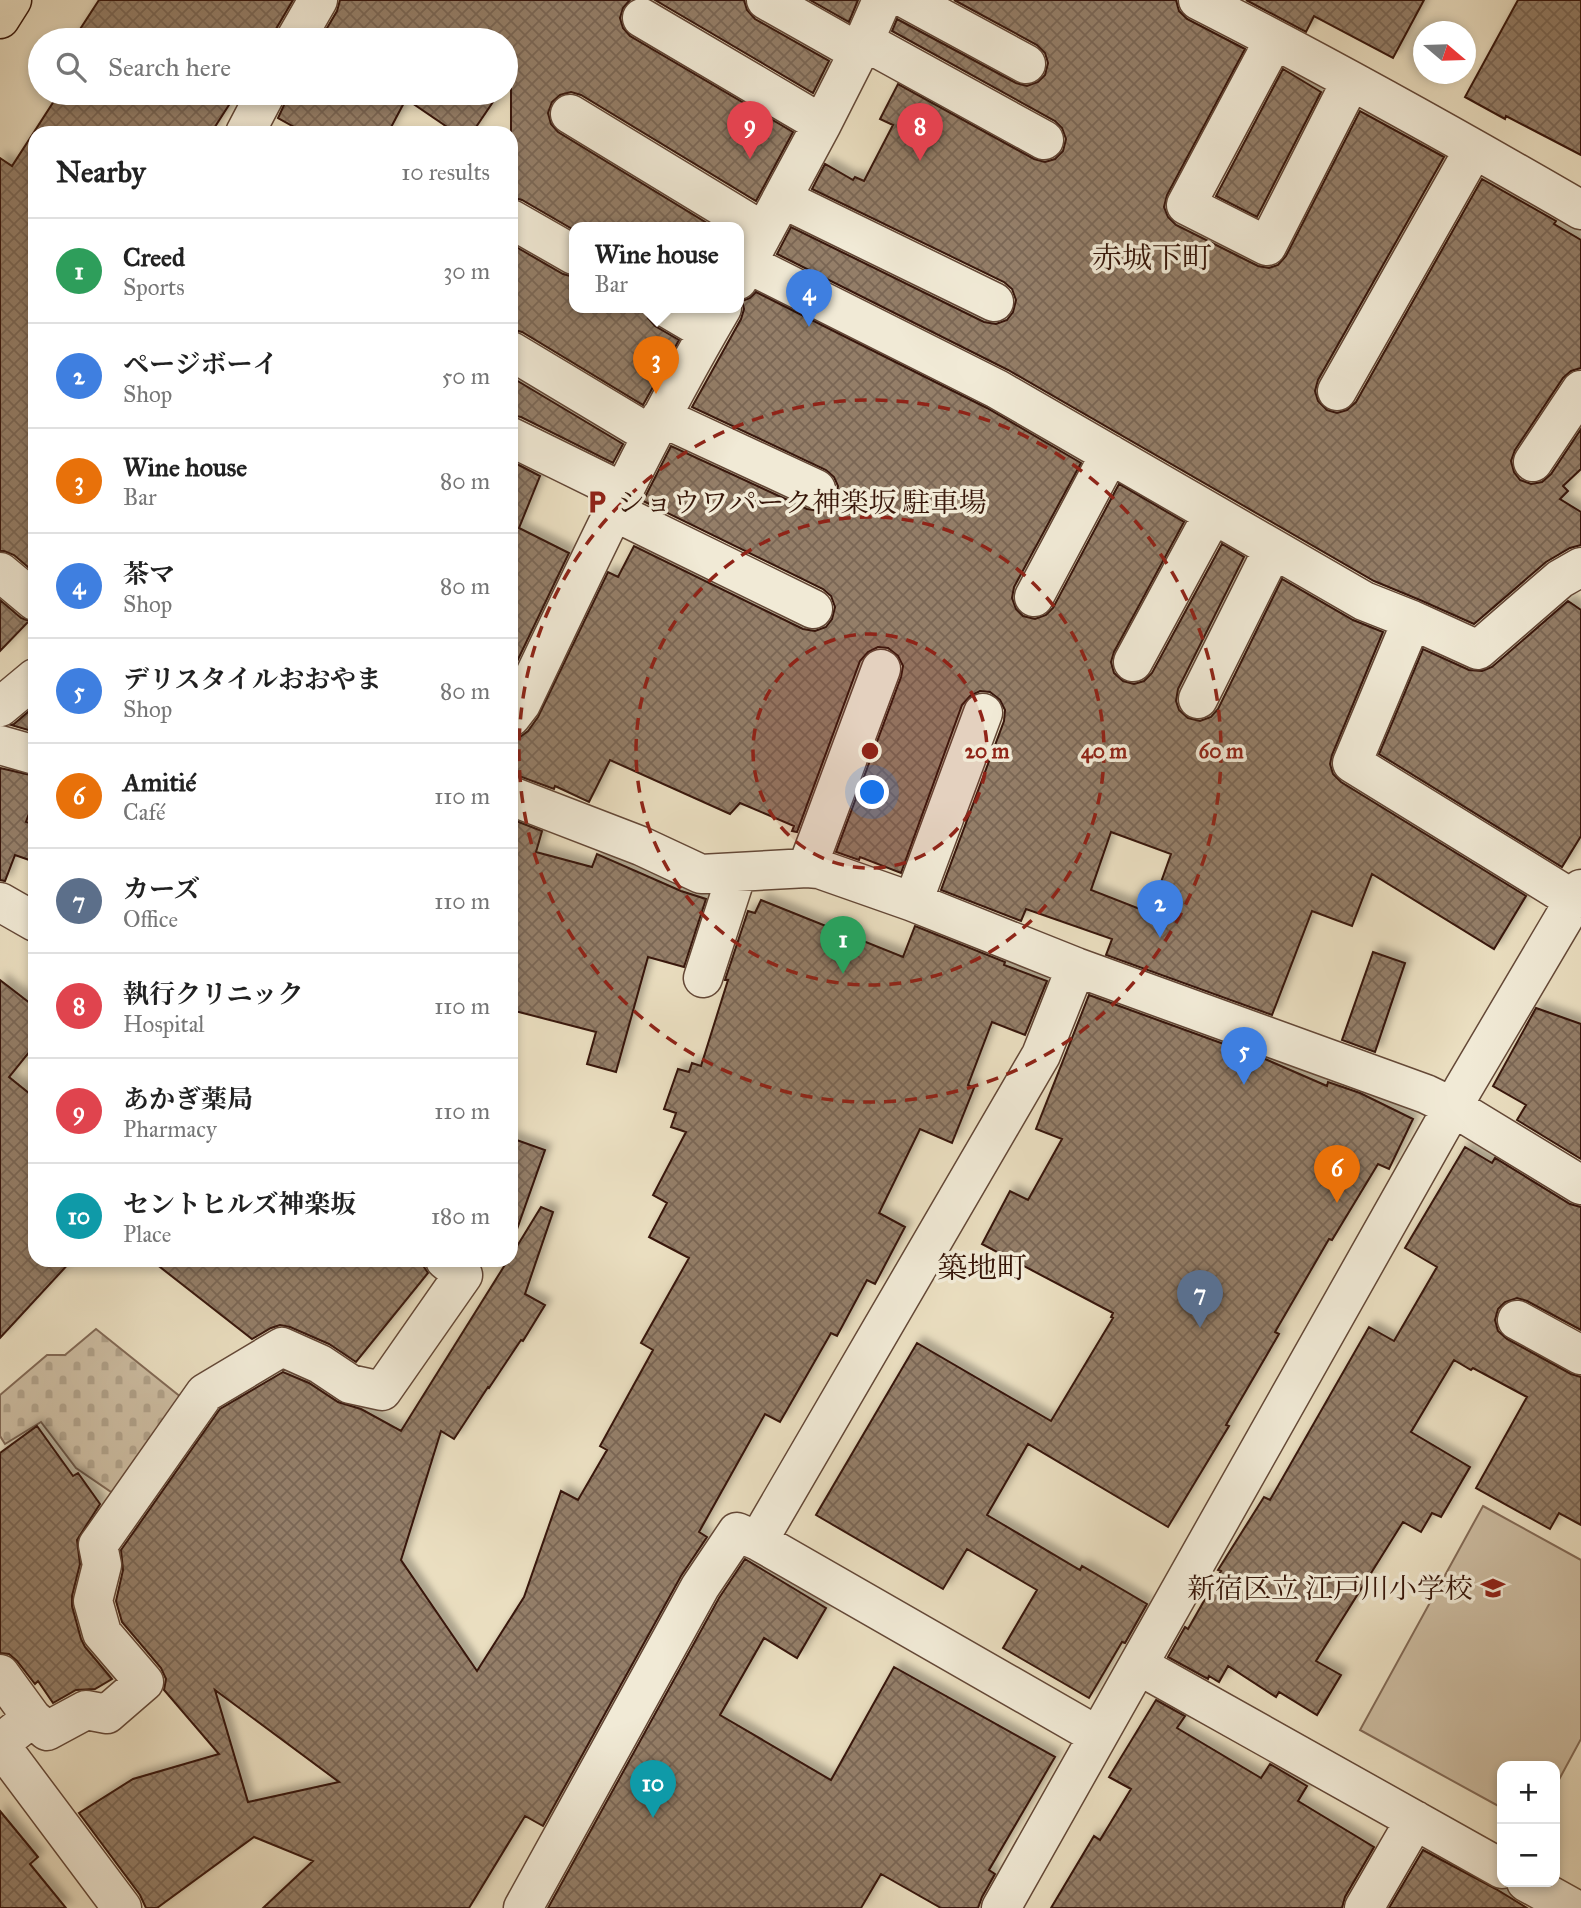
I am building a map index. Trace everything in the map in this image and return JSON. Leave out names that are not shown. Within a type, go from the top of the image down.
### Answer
[{"type":"main road","points":[[0,19],[12,0]]},
{"type":"street","points":[[302,28],[317,0]]},
{"type":"street","points":[[766,0],[1044,141]]},
{"type":"street","points":[[882,0],[822,124],[750,259],[998,389],[1364,601],[1478,650],[1560,579],[1581,567]]},
{"type":"street","points":[[908,0],[1026,64]]},
{"type":"street","points":[[1198,0],[1262,22],[1350,81],[1581,211]]},
{"type":"street","points":[[642,18],[822,124]]},
{"type":"street","points":[[1262,22],[1186,205],[1266,246],[1350,81]]},
{"type":"street","points":[[570,114],[704,222]]},
{"type":"street","points":[[1336,391],[1474,149]]},
{"type":"street","points":[[783,200],[994,302]]},
{"type":"street","points":[[518,223],[569,252]]},
{"type":"street","points":[[518,708],[656,426],[715,320],[687,313]]},
{"type":"street","points":[[518,355],[656,426],[816,489]]},
{"type":"street","points":[[1533,462],[1581,390]]},
{"type":"street","points":[[518,441],[618,502],[813,609]]},
{"type":"street","points":[[1034,597],[1110,454]]},
{"type":"street","points":[[1133,662],[1213,514]]},
{"type":"street","points":[[1198,699],[1273,549]]},
{"type":"street","points":[[0,572],[28,595]]},
{"type":"street","points":[[1001,1908],[1453,1107],[1578,894],[1352,763],[1412,620]]},
{"type":"street","points":[[807,868],[881,669]]},
{"type":"street","points":[[0,708],[28,684]]},
{"type":"street","points":[[913,902],[983,713]]},
{"type":"street","points":[[0,745],[28,753]]},
{"type":"street","points":[[518,799],[642,846],[701,874],[819,869],[913,902],[1076,967],[1407,1086],[1453,1107],[1581,1185]]},
{"type":"street","points":[[703,978],[737,873]]},
{"type":"street","points":[[0,902],[28,918]]},
{"type":"street","points":[[758,1541],[1041,1055],[1076,967]]},
{"type":"street","points":[[0,1674],[32,1718],[47,1731],[86,1710],[107,1714],[144,1682],[102,1633],[93,1601],[102,1565],[98,1545],[205,1393],[282,1346],[320,1364],[350,1384],[382,1391],[463,1275],[453,1267]]},
{"type":"street","points":[[1517,1320],[1581,1355]]},
{"type":"street","points":[[523,1908],[700,1587],[737,1532],[758,1541],[1098,1736]]},
{"type":"street","points":[[1138,1665],[1415,1820],[1497,1872]]},
{"type":"street","points":[[32,1718],[0,1744],[122,1908]]},
{"type":"street","points":[[1364,1908],[1415,1820]]},
{"type":"street","points":[[1523,1887],[1573,1908]]},
{"type":"green space","points":[[96,1329],[182,1398],[117,1496],[76,1468],[41,1422],[5,1444],[0,1436],[0,1395],[47,1355],[65,1355]]},
{"type":"green space","name":"新宿区立 江戸川小学校","points":[[1483,1506],[1581,1560],[1581,1739],[1560,1778],[1560,1761],[1497,1761],[1497,1805],[1360,1730]]},
{"type":"building","points":[[99,0],[293,0],[277,28],[81,28]]},
{"type":"building","points":[[340,0],[630,0],[623,8],[620,18],[623,28],[630,36],[793,132],[756,201],[581,95],[571,92],[560,95],[552,102],[548,113],[551,124],[558,132],[705,222],[569,222],[569,227],[518,199],[518,126],[511,126],[511,105],[518,105],[518,28],[327,28]]},
{"type":"building","points":[[655,0],[744,0],[747,10],[755,19],[829,61],[813,93]]},
{"type":"building","points":[[810,0],[858,0],[849,22]]},
{"type":"building","points":[[954,0],[1176,0],[1179,11],[1187,19],[1245,49],[1167,195],[1164,207],[1168,217],[1176,225],[1258,266],[1269,268],[1278,265],[1286,256],[1360,111],[1444,157],[1318,380],[1315,391],[1318,401],[1327,410],[1337,413],[1347,410],[1356,402],[1482,179],[1556,221],[1554,224],[1581,240],[1581,368],[1571,371],[1563,378],[1515,450],[1511,461],[1520,480],[1531,484],[1542,482],[1551,474],[1581,429],[1581,469],[1563,486],[1568,491],[1560,499],[1581,512],[1581,545],[1570,548],[1546,562],[1474,624],[1374,581],[1008,370],[777,254],[791,227],[984,322],[996,324],[1007,320],[1013,312],[1016,300],[1012,289],[1004,282],[812,189],[825,164],[853,180],[855,177],[864,181],[893,125],[880,119],[898,84],[1034,159],[1045,162],[1055,159],[1063,151],[1066,139],[1062,128],[1055,121],[892,31],[897,19],[1016,83],[1027,86],[1038,82],[1045,75],[1048,63],[1045,53],[1037,45]]},
{"type":"building","points":[[1246,0],[1424,0],[1393,58],[1314,16],[1306,32]]},
{"type":"building","points":[[1518,0],[1581,0],[1581,155],[1465,97],[1472,84],[1476,84],[1476,77]]},
{"type":"building","points":[[1283,69],[1321,92],[1257,217],[1216,196]]},
{"type":"building","points":[[51,105],[229,105],[215,126],[38,126]]},
{"type":"building","points":[[284,105],[403,105],[392,126],[292,126],[278,118]]},
{"type":"building","points":[[415,105],[491,105],[477,126],[446,126]]},
{"type":"building","points":[[28,141],[28,567],[14,555],[0,551],[0,158],[12,166]]},
{"type":"building","points":[[518,248],[569,276],[569,313],[646,313],[655,326],[679,340],[643,405],[518,331]]},
{"type":"building","points":[[756,292],[987,408],[1081,463],[1014,587],[1012,598],[1016,609],[1023,616],[1035,619],[1046,615],[1053,608],[1119,484],[1184,522],[1114,652],[1111,662],[1114,673],[1123,681],[1134,684],[1144,681],[1152,673],[1222,544],[1244,557],[1178,689],[1176,701],[1179,710],[1188,718],[1200,721],[1211,717],[1218,709],[1282,579],[1353,620],[1383,632],[1332,755],[1330,764],[1333,774],[1341,782],[1526,896],[1494,949],[1372,874],[1352,926],[1312,911],[1272,1015],[1106,955],[1112,939],[1026,909],[1021,921],[941,890],[1004,721],[1005,710],[1000,700],[990,692],[980,691],[970,696],[962,705],[901,873],[860,857],[859,860],[836,852],[901,677],[903,666],[898,656],[888,648],[878,647],[868,652],[860,661],[797,832],[792,831],[794,826],[740,803],[730,814],[610,760],[589,802],[555,786],[554,789],[518,776],[518,737],[528,731],[538,717],[608,572],[618,577],[634,546],[803,629],[815,631],[826,627],[832,619],[835,607],[831,596],[823,589],[643,501],[671,446],[807,509],[819,511],[828,507],[835,499],[838,486],[834,477],[826,470],[692,407],[744,313],[744,300]],"holes":[[[1111,832],[1171,854],[1150,913],[1091,890]]]},
{"type":"building","points":[[518,381],[623,444],[613,463],[518,416]]},
{"type":"building","points":[[518,465],[540,476],[519,528],[569,553],[518,659]]},
{"type":"building","points":[[0,600],[28,622],[0,651]]},
{"type":"building","points":[[1568,601],[1581,610],[1581,836],[1562,867],[1379,754],[1423,649],[1469,670],[1482,671],[1492,667]]},
{"type":"building","points":[[28,712],[28,730],[11,725]]},
{"type":"building","points":[[0,768],[28,774],[28,860],[15,855],[5,881],[0,880]]},
{"type":"building","points":[[518,822],[542,831],[536,852],[592,867],[597,854],[681,891],[706,899],[684,967],[648,957],[616,1072],[587,1064],[596,1032],[518,1012]]},
{"type":"building","points":[[761,900],[903,957],[915,926],[1047,981],[1025,1035],[992,1022],[968,1085],[974,1088],[952,1143],[920,1129],[879,1213],[905,1227],[875,1284],[867,1280],[837,1336],[831,1333],[780,1422],[765,1414],[699,1532],[707,1537],[681,1576],[543,1826],[525,1816],[469,1908],[263,1908],[313,1861],[254,1837],[157,1908],[146,1908],[140,1895],[79,1813],[133,1779],[219,1754],[164,1690],[166,1679],[161,1668],[122,1622],[116,1601],[123,1570],[121,1550],[220,1409],[283,1372],[309,1383],[338,1402],[361,1409],[401,1431],[504,1267],[518,1267],[518,1245],[541,1207],[553,1212],[525,1294],[545,1305],[454,1439],[441,1431],[401,1560],[477,1671],[524,1597],[561,1491],[578,1500],[607,1450],[600,1446],[653,1350],[641,1343],[689,1258],[649,1237],[667,1203],[653,1195],[686,1132],[671,1127],[676,1113],[664,1109],[678,1069],[689,1072],[692,1063],[701,1066],[748,911],[755,913]],"holes":[[[215,1690],[339,1782],[248,1802]]]},
{"type":"building","points":[[1373,952],[1405,963],[1375,1052],[1342,1040]]},
{"type":"building","points":[[0,980],[28,1002],[28,1054],[9,1077],[28,1092],[28,1267],[66,1267],[0,1338]]},
{"type":"building","points":[[1089,995],[1265,1059],[1327,1086],[1328,1082],[1360,1093],[1413,1119],[1389,1169],[1378,1164],[1332,1240],[1329,1239],[1275,1332],[1279,1334],[1226,1425],[1229,1426],[1168,1527],[1028,1444],[987,1515],[1080,1570],[1082,1566],[1147,1604],[1089,1698],[1003,1648],[1037,1590],[967,1549],[943,1589],[816,1515],[917,1343],[1051,1421],[1113,1318],[1113,1313],[982,1244],[1010,1191],[1028,1200],[1062,1139],[1036,1129]]},
{"type":"building","points":[[1536,1008],[1581,1024],[1581,1159],[1517,1120],[1526,1105],[1493,1086]]},
{"type":"building","points":[[518,1140],[545,1150],[518,1226]]},
{"type":"building","points":[[1465,1147],[1492,1163],[1495,1158],[1570,1204],[1581,1207],[1581,1330],[1517,1298],[1505,1302],[1498,1309],[1495,1320],[1498,1331],[1507,1339],[1581,1377],[1581,1525],[1559,1513],[1550,1529],[1476,1488],[1527,1397],[1454,1360],[1411,1432],[1470,1467],[1441,1517],[1432,1513],[1421,1532],[1403,1522],[1316,1661],[1341,1675],[1317,1715],[1279,1692],[1276,1697],[1228,1666],[1219,1682],[1209,1676],[1208,1679],[1168,1657],[1185,1627],[1188,1629],[1221,1571],[1218,1570],[1264,1497],[1270,1500],[1369,1327],[1394,1341],[1437,1267],[1405,1248]]},
{"type":"building","points":[[160,1267],[424,1267],[428,1273],[356,1362],[329,1344],[290,1327],[280,1325],[252,1339]]},
{"type":"building","points":[[37,1426],[73,1476],[78,1473],[100,1504],[77,1540],[80,1564],[72,1606],[85,1647],[112,1679],[95,1689],[76,1690],[53,1703],[38,1681],[35,1684],[17,1661],[9,1654],[0,1653],[0,1453]]},
{"type":"building","points":[[745,1559],[826,1608],[797,1658],[764,1638],[720,1715],[831,1780],[894,1667],[1055,1757],[989,1870],[995,1874],[978,1908],[941,1908],[881,1874],[861,1908],[548,1908],[719,1598]]},
{"type":"building","points":[[1156,1700],[1185,1716],[1177,1728],[1261,1778],[1270,1764],[1307,1786],[1298,1801],[1374,1847],[1345,1897],[1342,1908],[1051,1908],[1094,1836],[1100,1840],[1131,1789],[1109,1777]]},
{"type":"building","points":[[0,1811],[38,1857],[30,1864],[66,1908],[0,1908]]},
{"type":"building","points":[[1423,1850],[1496,1889],[1527,1908],[1389,1908]]},
{"type":"place","name":"あかぎ薬局","points":[[750,159]]},
{"type":"place","name":"執行クリニック","points":[[920,161]]},
{"type":"place","name":"茶マ","points":[[809,327]]},
{"type":"place","name":"Wine house","points":[[656,394]]},
{"type":"place","name":"ショウワパーク神楽坂 駐車場","points":[[597,502]]},
{"type":"place","name":"ページボーイ","points":[[1160,938]]},
{"type":"place","name":"Creed","points":[[843,974]]},
{"type":"place","name":"デリスタイルおおやま","points":[[1244,1085]]},
{"type":"place","name":"Amitié","points":[[1337,1203]]},
{"type":"place","name":"カーズ","points":[[1200,1328]]},
{"type":"place","name":"新宿区立 江戸川小学校","points":[[1493,1588]]},
{"type":"place","name":"セントヒルズ神楽坂","points":[[653,1818]]},
{"type":"district","name":"赤城下町","points":[[1152,258]]},
{"type":"district","name":"築地町","points":[[982,1268]]}]
